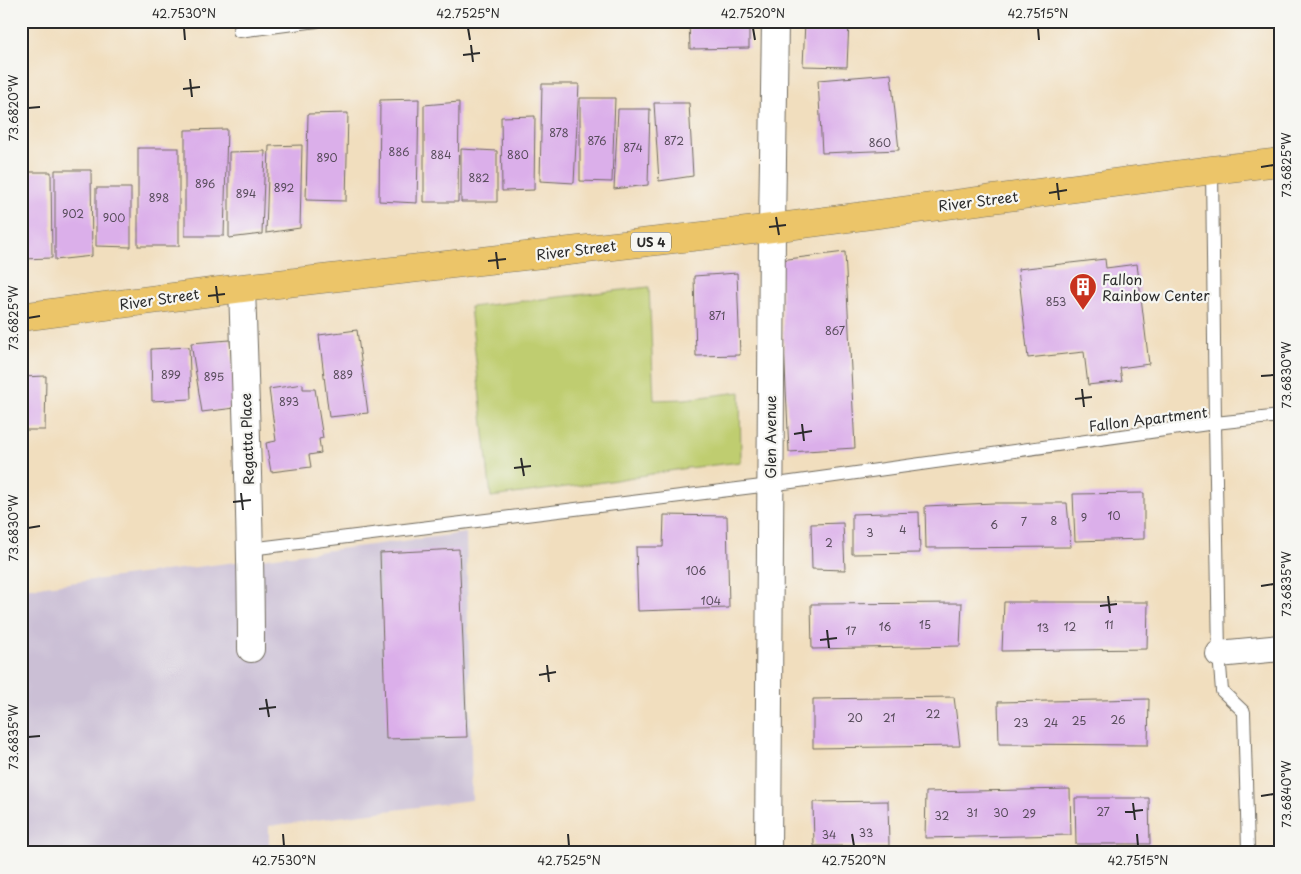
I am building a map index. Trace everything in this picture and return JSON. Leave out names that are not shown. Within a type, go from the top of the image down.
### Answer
[{"type":"main road","name":"River Street","points":[[21,317],[242,288],[772,228],[1280,162]]},
{"type":"street","name":"Glen Avenue","points":[[768,853],[775,21]]},
{"type":"street","name":"Regatta Place","points":[[242,288],[251,649]]},
{"type":"street","points":[[1219,654],[1280,648]]},
{"type":"lane","points":[[239,31],[317,21]]},
{"type":"lane","points":[[1212,170],[1215,423],[1280,416]]},
{"type":"lane","name":"Fallon Apartment","points":[[250,549],[770,485],[1215,423],[1219,654],[1222,691],[1244,712],[1248,849],[1244,853]]},
{"type":"shaded area","points":[[466,533],[472,800],[269,826],[269,853],[21,853],[21,589]]},
{"type":"green space","points":[[649,287],[654,400],[685,399],[740,392],[741,462],[687,468],[604,482],[491,497],[470,307]]},
{"type":"building","points":[[689,21],[749,21],[749,48],[690,49]]},
{"type":"building","points":[[805,21],[849,21],[847,67],[803,66]]},
{"type":"building","points":[[891,74],[899,150],[822,153],[818,80]]},
{"type":"building","points":[[542,84],[579,84],[574,183],[540,181]]},
{"type":"building","points":[[580,98],[615,98],[612,182],[580,181]]},
{"type":"building","points":[[419,99],[417,203],[379,201],[380,100]]},
{"type":"building","points":[[459,102],[458,202],[424,202],[424,105]]},
{"type":"building","points":[[654,103],[689,103],[693,176],[659,181]]},
{"type":"building","points":[[618,109],[650,109],[648,185],[614,189]]},
{"type":"building","points":[[348,113],[346,201],[306,200],[308,114]]},
{"type":"building","points":[[535,116],[534,190],[502,191],[501,117]]},
{"type":"building","points":[[227,129],[224,236],[185,236],[185,130]]},
{"type":"building","points":[[302,145],[300,228],[266,233],[269,146]]},
{"type":"building","points":[[138,148],[179,148],[179,246],[138,246]]},
{"type":"building","points":[[461,149],[497,151],[497,202],[461,202]]},
{"type":"building","points":[[265,151],[262,234],[229,238],[229,152]]},
{"type":"building","points":[[55,170],[91,170],[92,256],[55,260]]},
{"type":"building","points":[[21,172],[51,172],[52,258],[21,259]]},
{"type":"building","points":[[96,188],[131,188],[131,247],[96,246]]},
{"type":"building","points":[[845,252],[855,448],[789,452],[780,260]]},
{"type":"building","name":"Fallon Rainbow Center","points":[[1105,259],[1106,268],[1137,264],[1149,364],[1120,368],[1122,381],[1088,385],[1084,352],[1028,358],[1018,269]]},
{"type":"building","points":[[737,273],[740,355],[696,356],[694,276]]},
{"type":"building","points":[[357,330],[368,413],[329,417],[319,335]]},
{"type":"building","points":[[230,340],[235,408],[202,412],[191,343]]},
{"type":"building","points":[[189,347],[191,399],[152,401],[151,349]]},
{"type":"building","points":[[46,376],[45,430],[21,430],[21,377]]},
{"type":"building","points":[[303,384],[303,389],[315,389],[323,438],[319,439],[321,453],[309,455],[311,467],[271,472],[266,443],[276,441],[269,389]]},
{"type":"building","points":[[1144,493],[1144,539],[1075,541],[1073,494]]},
{"type":"building","points":[[994,503],[1067,503],[1071,547],[926,548],[925,506]]},
{"type":"building","points":[[919,512],[920,553],[852,554],[852,514]]},
{"type":"building","points":[[664,515],[727,516],[729,608],[638,611],[636,547],[663,547]]},
{"type":"building","points":[[843,523],[845,570],[812,569],[811,524]]},
{"type":"building","points":[[459,549],[467,737],[386,739],[380,553]]},
{"type":"building","points":[[1004,602],[1148,602],[1147,649],[1002,651]]},
{"type":"building","points":[[962,603],[960,646],[812,649],[811,604]]},
{"type":"building","points":[[954,697],[960,746],[813,748],[813,699]]},
{"type":"building","points":[[1149,699],[1148,745],[999,744],[998,702]]},
{"type":"building","points":[[1070,789],[1071,835],[925,838],[926,792]]},
{"type":"building","points":[[1075,798],[1149,798],[1150,844],[1076,844]]},
{"type":"building","points":[[888,801],[889,846],[814,846],[813,802]]},
{"type":"place","name":"Fallon Rainbow Center","points":[[1083,311]]}]
